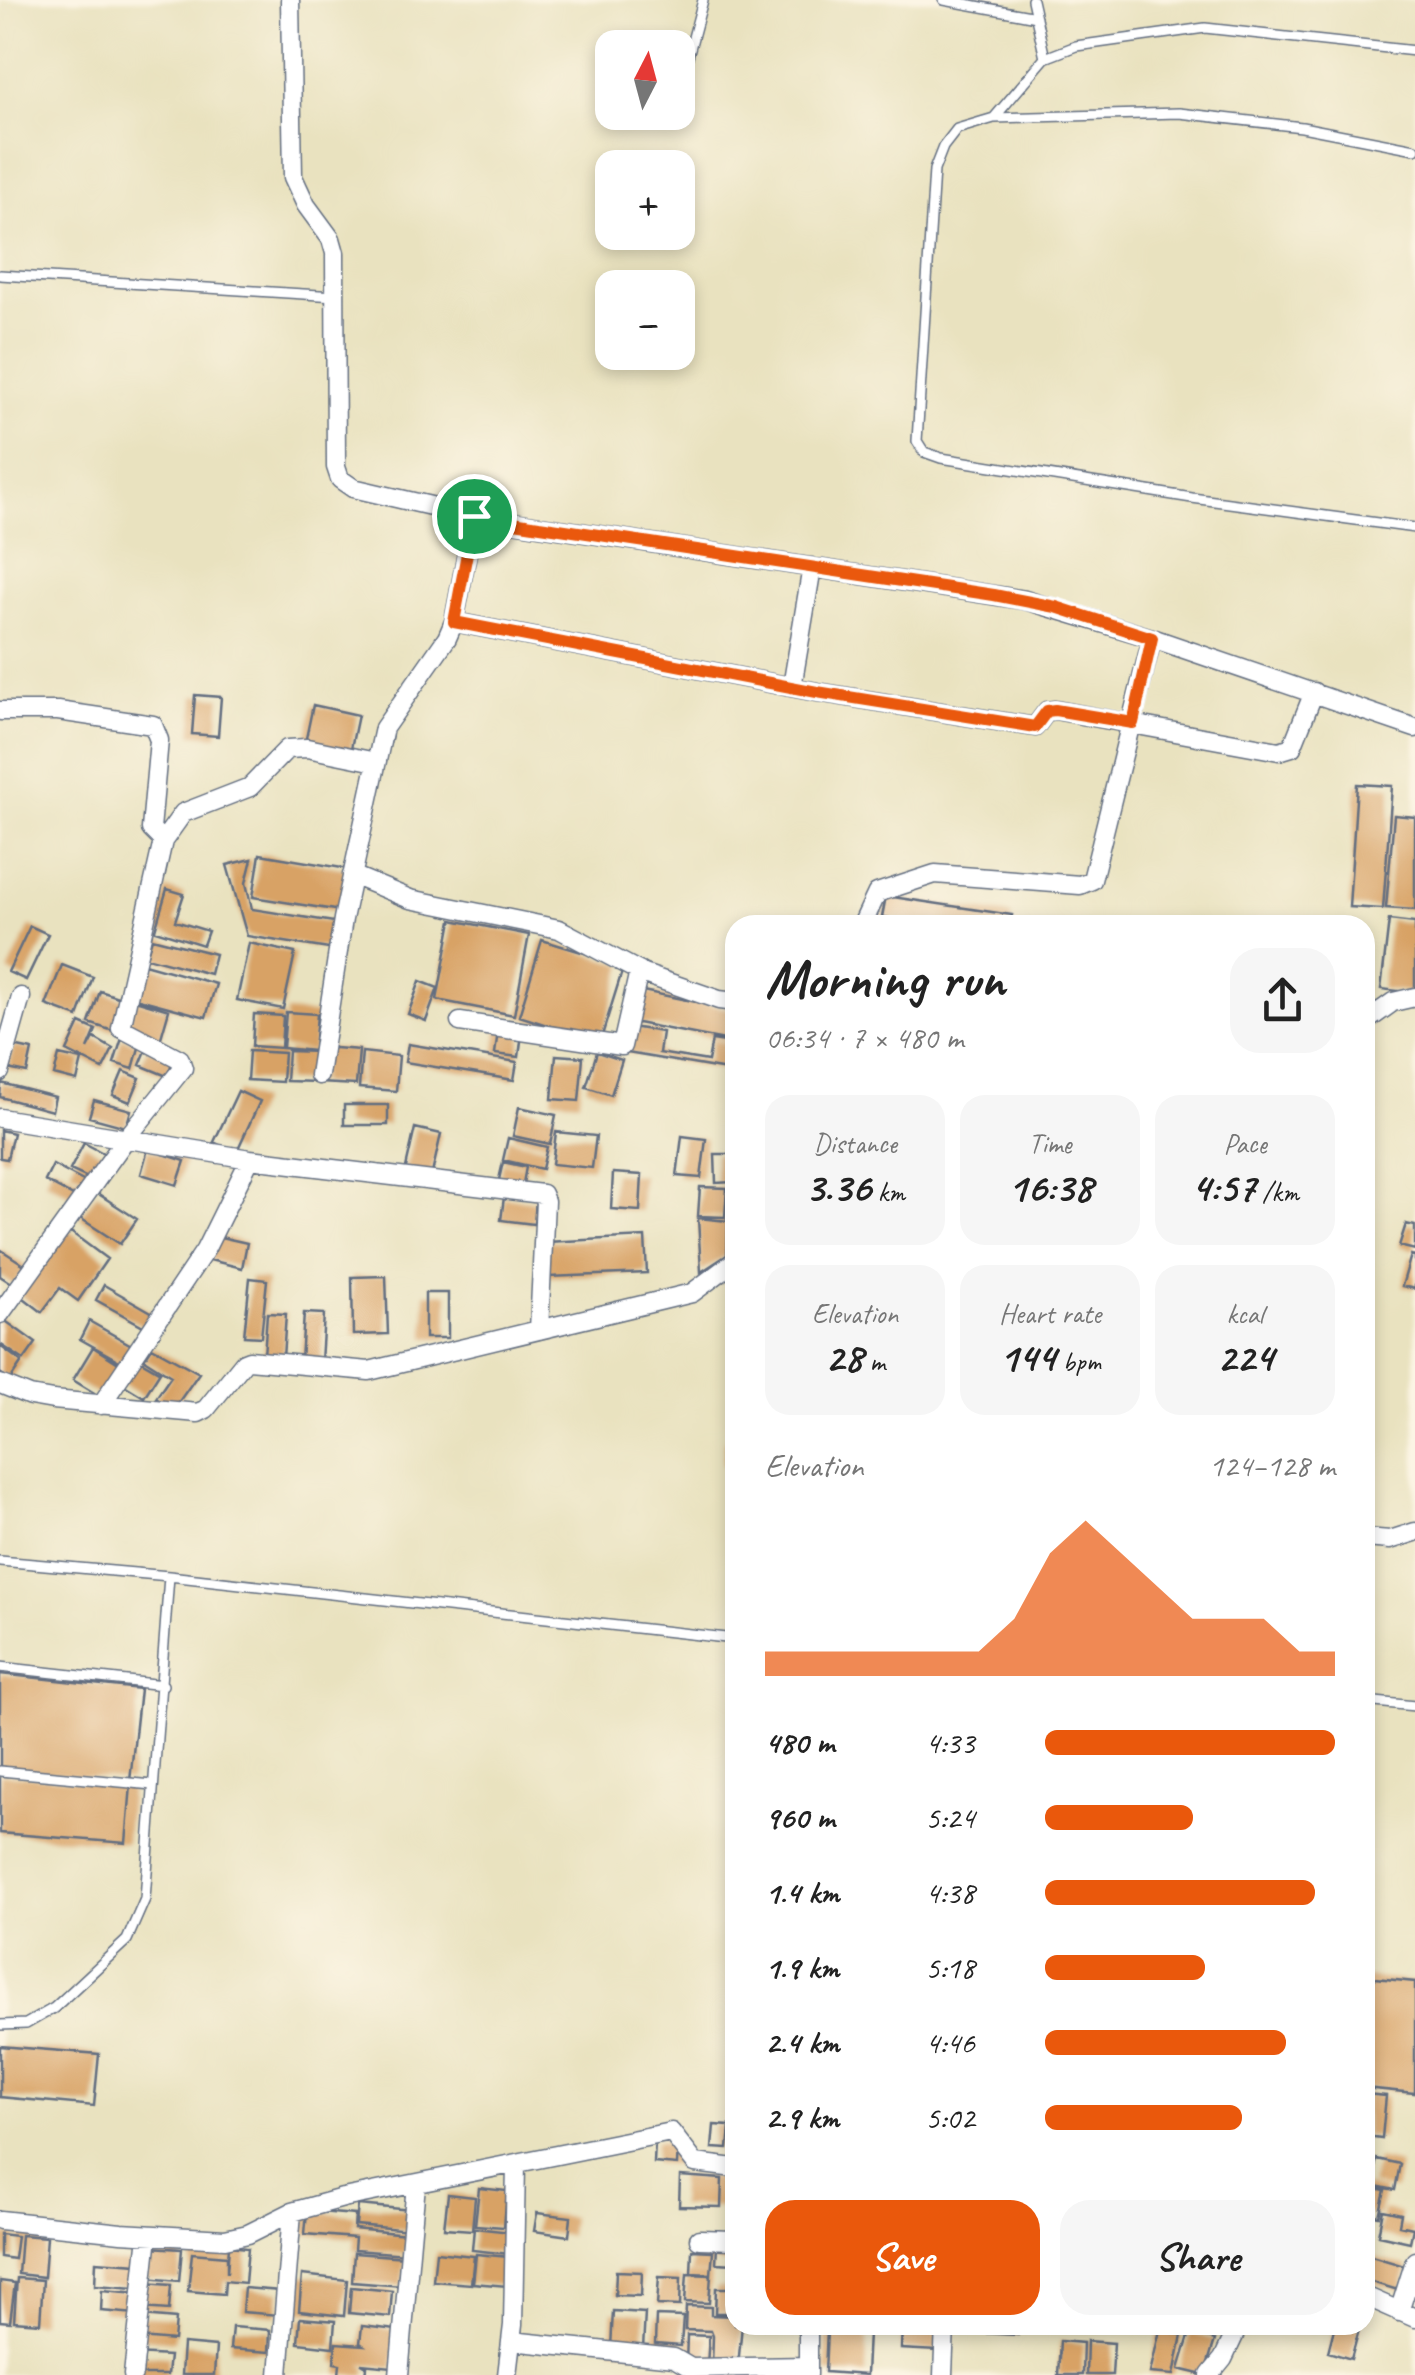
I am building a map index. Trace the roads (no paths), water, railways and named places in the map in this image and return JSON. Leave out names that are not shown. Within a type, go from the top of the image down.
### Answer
[{"type":"street","points":[[290,0],[294,177],[306,205],[331,239],[336,296],[336,467],[340,479],[353,488],[474,516],[1026,600],[1152,638],[1415,728]]},
{"type":"street","points":[[320,1075],[328,1003],[352,875],[387,721],[447,638],[454,622],[474,516]]},
{"type":"street","points":[[792,687],[812,567]]},
{"type":"street","points":[[454,622],[792,687],[1033,727],[1050,710],[1284,751],[1292,748],[1314,692]]},
{"type":"street","points":[[866,915],[876,893],[935,874],[1080,885],[1092,880],[1152,638]]},
{"type":"street","points":[[0,711],[58,712],[152,725],[159,740],[152,829],[164,841]]},
{"type":"street","points":[[0,1314],[125,1140],[184,1068],[180,1059],[122,1028],[164,841],[183,812],[250,788],[288,750],[307,748],[376,762]]},
{"type":"street","points":[[352,875],[419,902],[559,929],[639,971],[725,1001]]},
{"type":"street","points":[[460,1022],[622,1046],[639,971]]},
{"type":"street","points":[[0,1072],[21,997]]},
{"type":"street","points":[[1375,1015],[1393,1002],[1415,997]]},
{"type":"street","points":[[0,1118],[250,1159],[544,1195],[539,1330]]},
{"type":"street","points":[[101,1405],[205,1250],[250,1159]]},
{"type":"street","points":[[0,1384],[30,1396],[198,1412],[206,1409],[249,1360],[369,1371],[692,1294],[725,1269]]},
{"type":"street","points":[[1375,1539],[1390,1540],[1415,1532]]},
{"type":"street","points":[[0,2220],[225,2239],[248,2234],[292,2212],[343,2198],[671,2132],[695,2163],[725,2167]]},
{"type":"street","points":[[508,2375],[516,2165]]},
{"type":"street","points":[[400,2375],[416,2184]]},
{"type":"street","points":[[279,2375],[292,2212]]},
{"type":"street","points":[[133,2375],[148,2235]]},
{"type":"street","points":[[699,2239],[725,2240]]},
{"type":"street","points":[[1375,2301],[1407,2315],[1415,2262]]},
{"type":"street","points":[[511,2341],[674,2358],[690,2368],[808,2370],[808,2335]]},
{"type":"street","points":[[943,2375],[945,2335]]},
{"type":"street","points":[[1210,2375],[1234,2335]]},
{"type":"lane","points":[[695,30],[703,0]]},
{"type":"lane","points":[[944,0],[1036,17]]},
{"type":"lane","points":[[1032,0],[1044,58]]},
{"type":"lane","points":[[994,118],[1044,58],[1076,46],[1206,28],[1415,51]]},
{"type":"lane","points":[[1415,149],[1302,126],[1178,113],[994,118],[957,130],[942,146],[934,170],[917,442],[924,452],[1173,495],[1415,528]]},
{"type":"lane","points":[[0,275],[336,296]]},
{"type":"lane","points":[[0,1561],[725,1638]]},
{"type":"lane","points":[[0,2025],[26,2024],[41,2017],[128,1940],[145,1899],[169,1576]]},
{"type":"lane","points":[[0,1668],[163,1685]]},
{"type":"lane","points":[[1375,1702],[1415,1706]]},
{"type":"lane","points":[[0,1771],[153,1785]]}]
